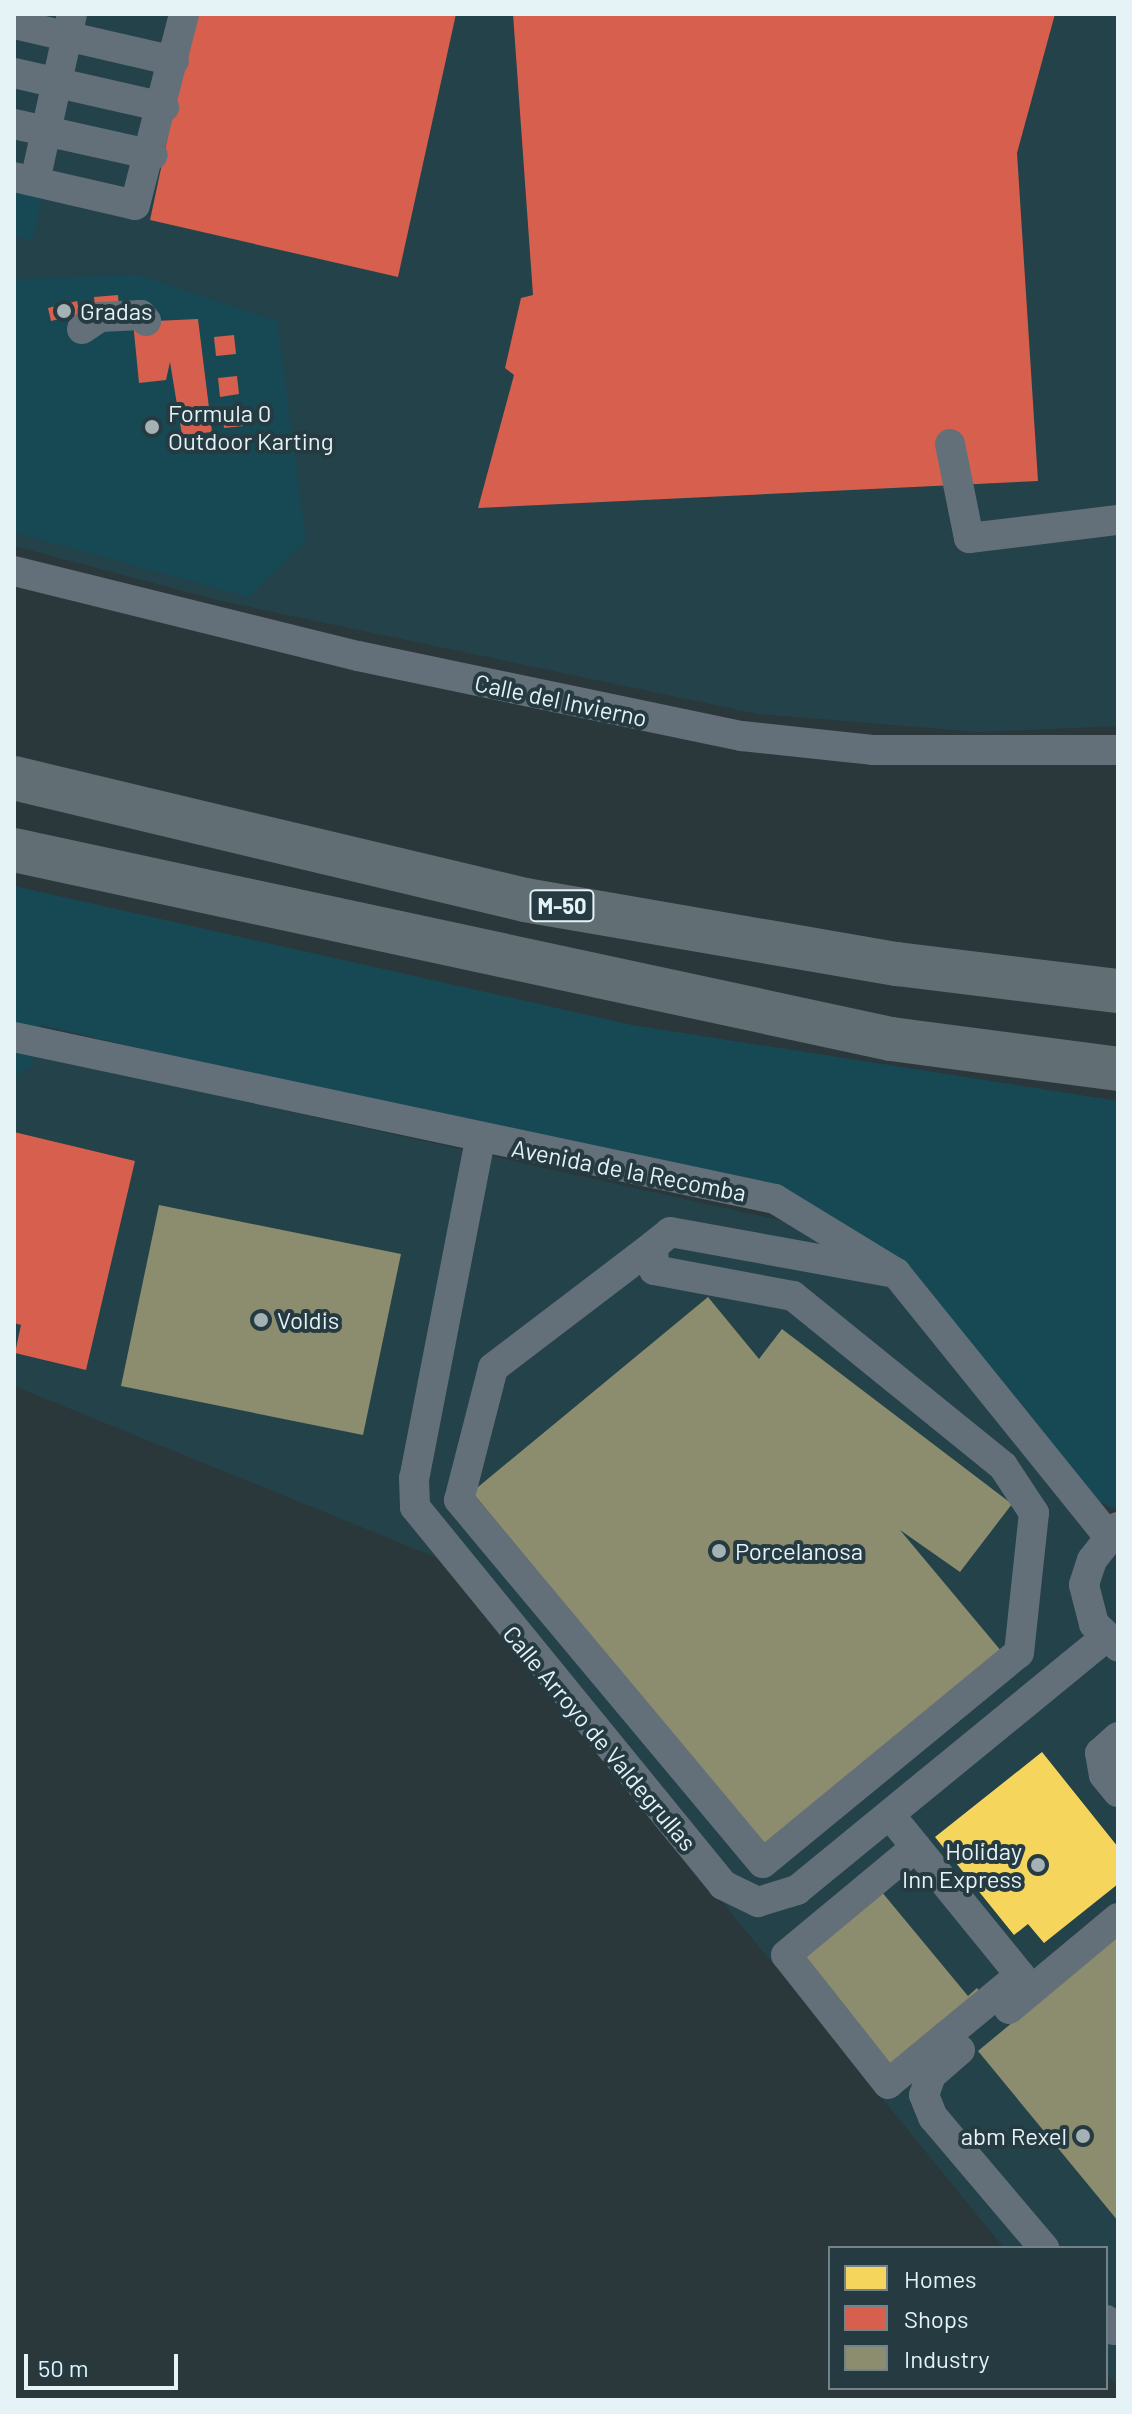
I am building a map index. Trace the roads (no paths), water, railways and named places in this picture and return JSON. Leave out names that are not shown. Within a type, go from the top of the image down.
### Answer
[{"type":"highway","name":"M-50","points":[[14,778],[525,900],[897,964],[1118,991]]},
{"type":"highway","points":[[14,850],[891,1039],[1118,1069]]},
{"type":"street","points":[[70,25],[46,131],[24,179],[135,205],[153,155],[184,14]]},
{"type":"street","points":[[14,24],[70,25],[174,61]]},
{"type":"street","points":[[14,73],[164,107]]},
{"type":"street","points":[[14,124],[153,155]]},
{"type":"street","points":[[82,329],[100,317],[141,315],[146,321]]},
{"type":"street","points":[[950,444],[969,538],[1118,520]]},
{"type":"street","name":"Calle del Invierno","points":[[14,571],[358,656],[742,736],[920,752],[1118,750]]},
{"type":"street","name":"Avenida de la Recomba","points":[[14,1037],[480,1140],[775,1199],[896,1273],[1113,1532]]},
{"type":"street","name":"Calle Arroyo de Valdegrullas","points":[[480,1140],[414,1478],[415,1507],[427,1530],[739,1897],[778,1900],[797,1890],[1111,1642]]},
{"type":"street","points":[[653,1246],[654,1270],[793,1296],[1003,1466],[1034,1513],[1019,1653],[763,1863],[459,1500],[493,1368],[670,1232],[896,1273]]},
{"type":"street","points":[[1111,1642],[1084,1585],[1113,1532]]},
{"type":"street","points":[[1118,1737],[1100,1753],[1104,1775],[1118,1792]]},
{"type":"street","points":[[890,1815],[916,1847],[1020,1975],[888,2084],[786,1955],[916,1847]]},
{"type":"street","points":[[1042,2246],[933,2117],[924,2095],[931,2075],[1118,1918]]},
{"type":"place","name":"Gradas","points":[[64,311]]},
{"type":"place","name":"Formula 0 Outdoor Karting","points":[[152,427]]},
{"type":"place","name":"Voldis","points":[[261,1320]]},
{"type":"place","name":"Porcelanosa","points":[[719,1551]]},
{"type":"place","name":"Holiday Inn Express","points":[[1038,1865]]},
{"type":"place","name":"abm Rexel","points":[[1083,2136]]}]
